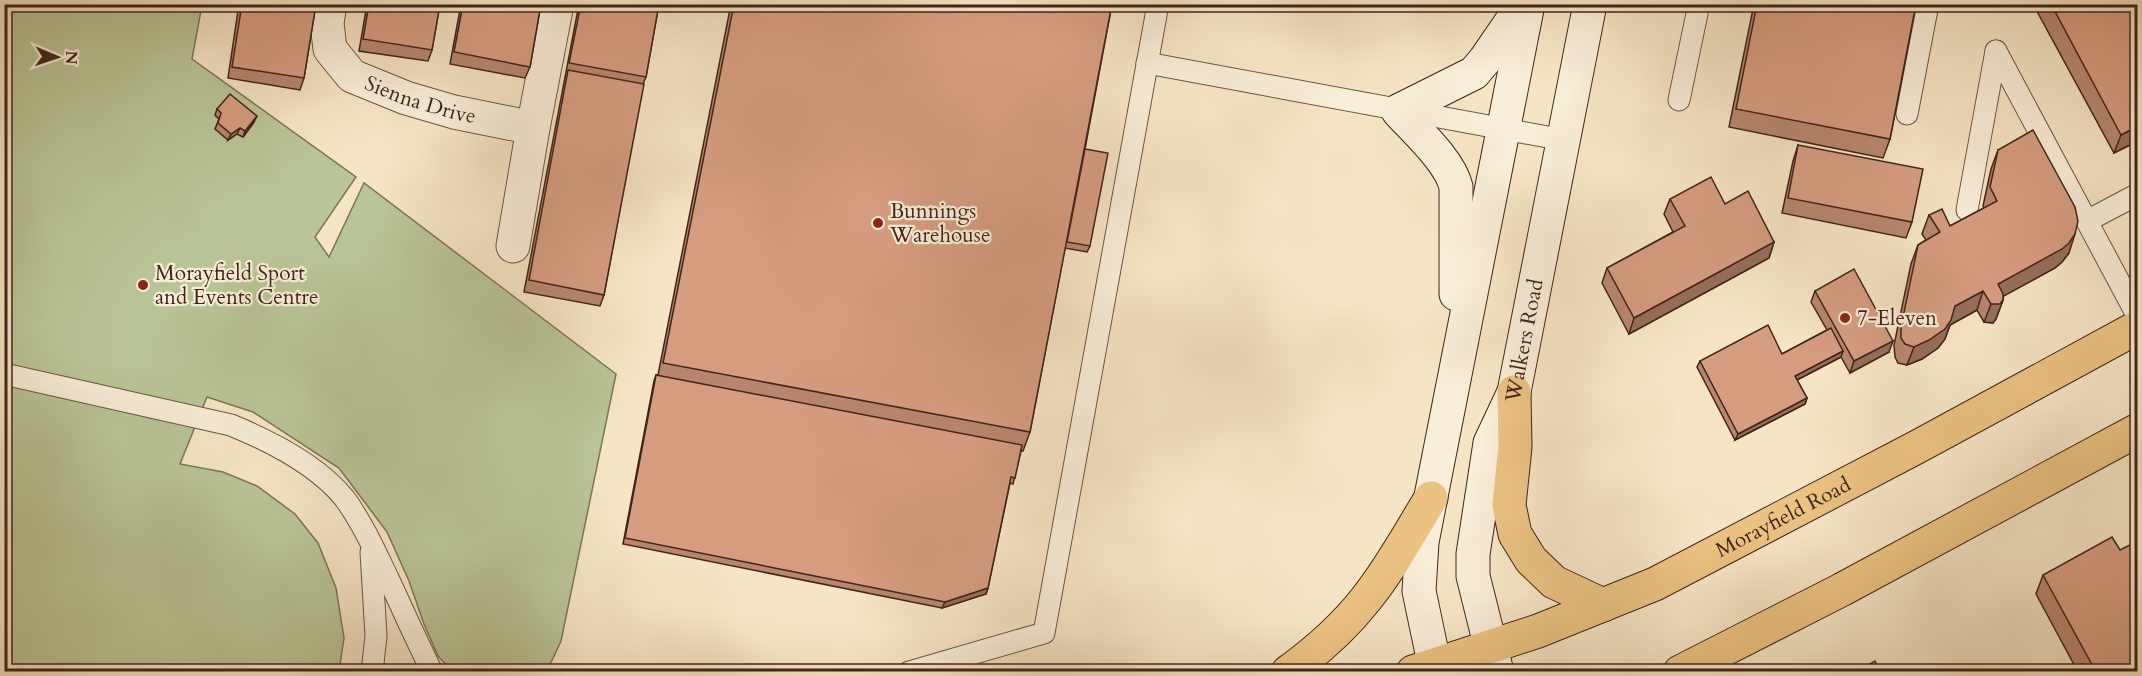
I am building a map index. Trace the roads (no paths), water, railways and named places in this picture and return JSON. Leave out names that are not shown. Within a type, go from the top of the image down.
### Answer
[{"type":"main road","name":"Sienna Drive","points":[[330,4],[327,23],[330,49],[352,76],[406,98],[454,112],[532,128]]},
{"type":"main road","points":[[513,246],[532,128],[556,4]]},
{"type":"main road","points":[[1456,365],[1456,187],[1454,179],[1431,148],[1398,111],[1474,73],[1523,4]]},
{"type":"main road","points":[[1427,669],[1419,591],[1422,542],[1528,4]]},
{"type":"main road","name":"Walkers Road","points":[[1494,659],[1473,576],[1473,554],[1490,443],[1514,392],[1590,4]]},
{"type":"main road","name":"Morayfield Road","points":[[1427,669],[1494,659],[1603,605],[1654,584],[1917,447],[2138,327]]},
{"type":"main road","points":[[1514,392],[1515,447],[1509,505],[1515,534],[1531,560],[1554,582],[1603,605]]},
{"type":"main road","points":[[1684,671],[2138,430]]},
{"type":"main road","points":[[1288,672],[1319,649],[1366,600],[1431,498]]},
{"type":"lane","points":[[909,672],[1044,633],[1158,4]]},
{"type":"lane","points":[[1679,100],[1699,4]]},
{"type":"lane","points":[[1906,114],[1928,4]]},
{"type":"lane","points":[[1967,210],[1996,51],[2138,316]]},
{"type":"lane","points":[[1147,63],[1564,141]]},
{"type":"lane","points":[[2087,221],[2138,194]]},
{"type":"lane","points":[[4,374],[221,422],[265,438],[327,480],[345,500],[371,542],[432,672]]},
{"type":"lane","points":[[371,542],[376,636],[372,672]]},
{"type":"place","name":"Bunnings Warehouse","points":[[878,223]]},
{"type":"place","name":"Morayfield Sport and Events Centre","points":[[143,285]]},
{"type":"place","name":"7-Eleven","points":[[1845,318]]}]
